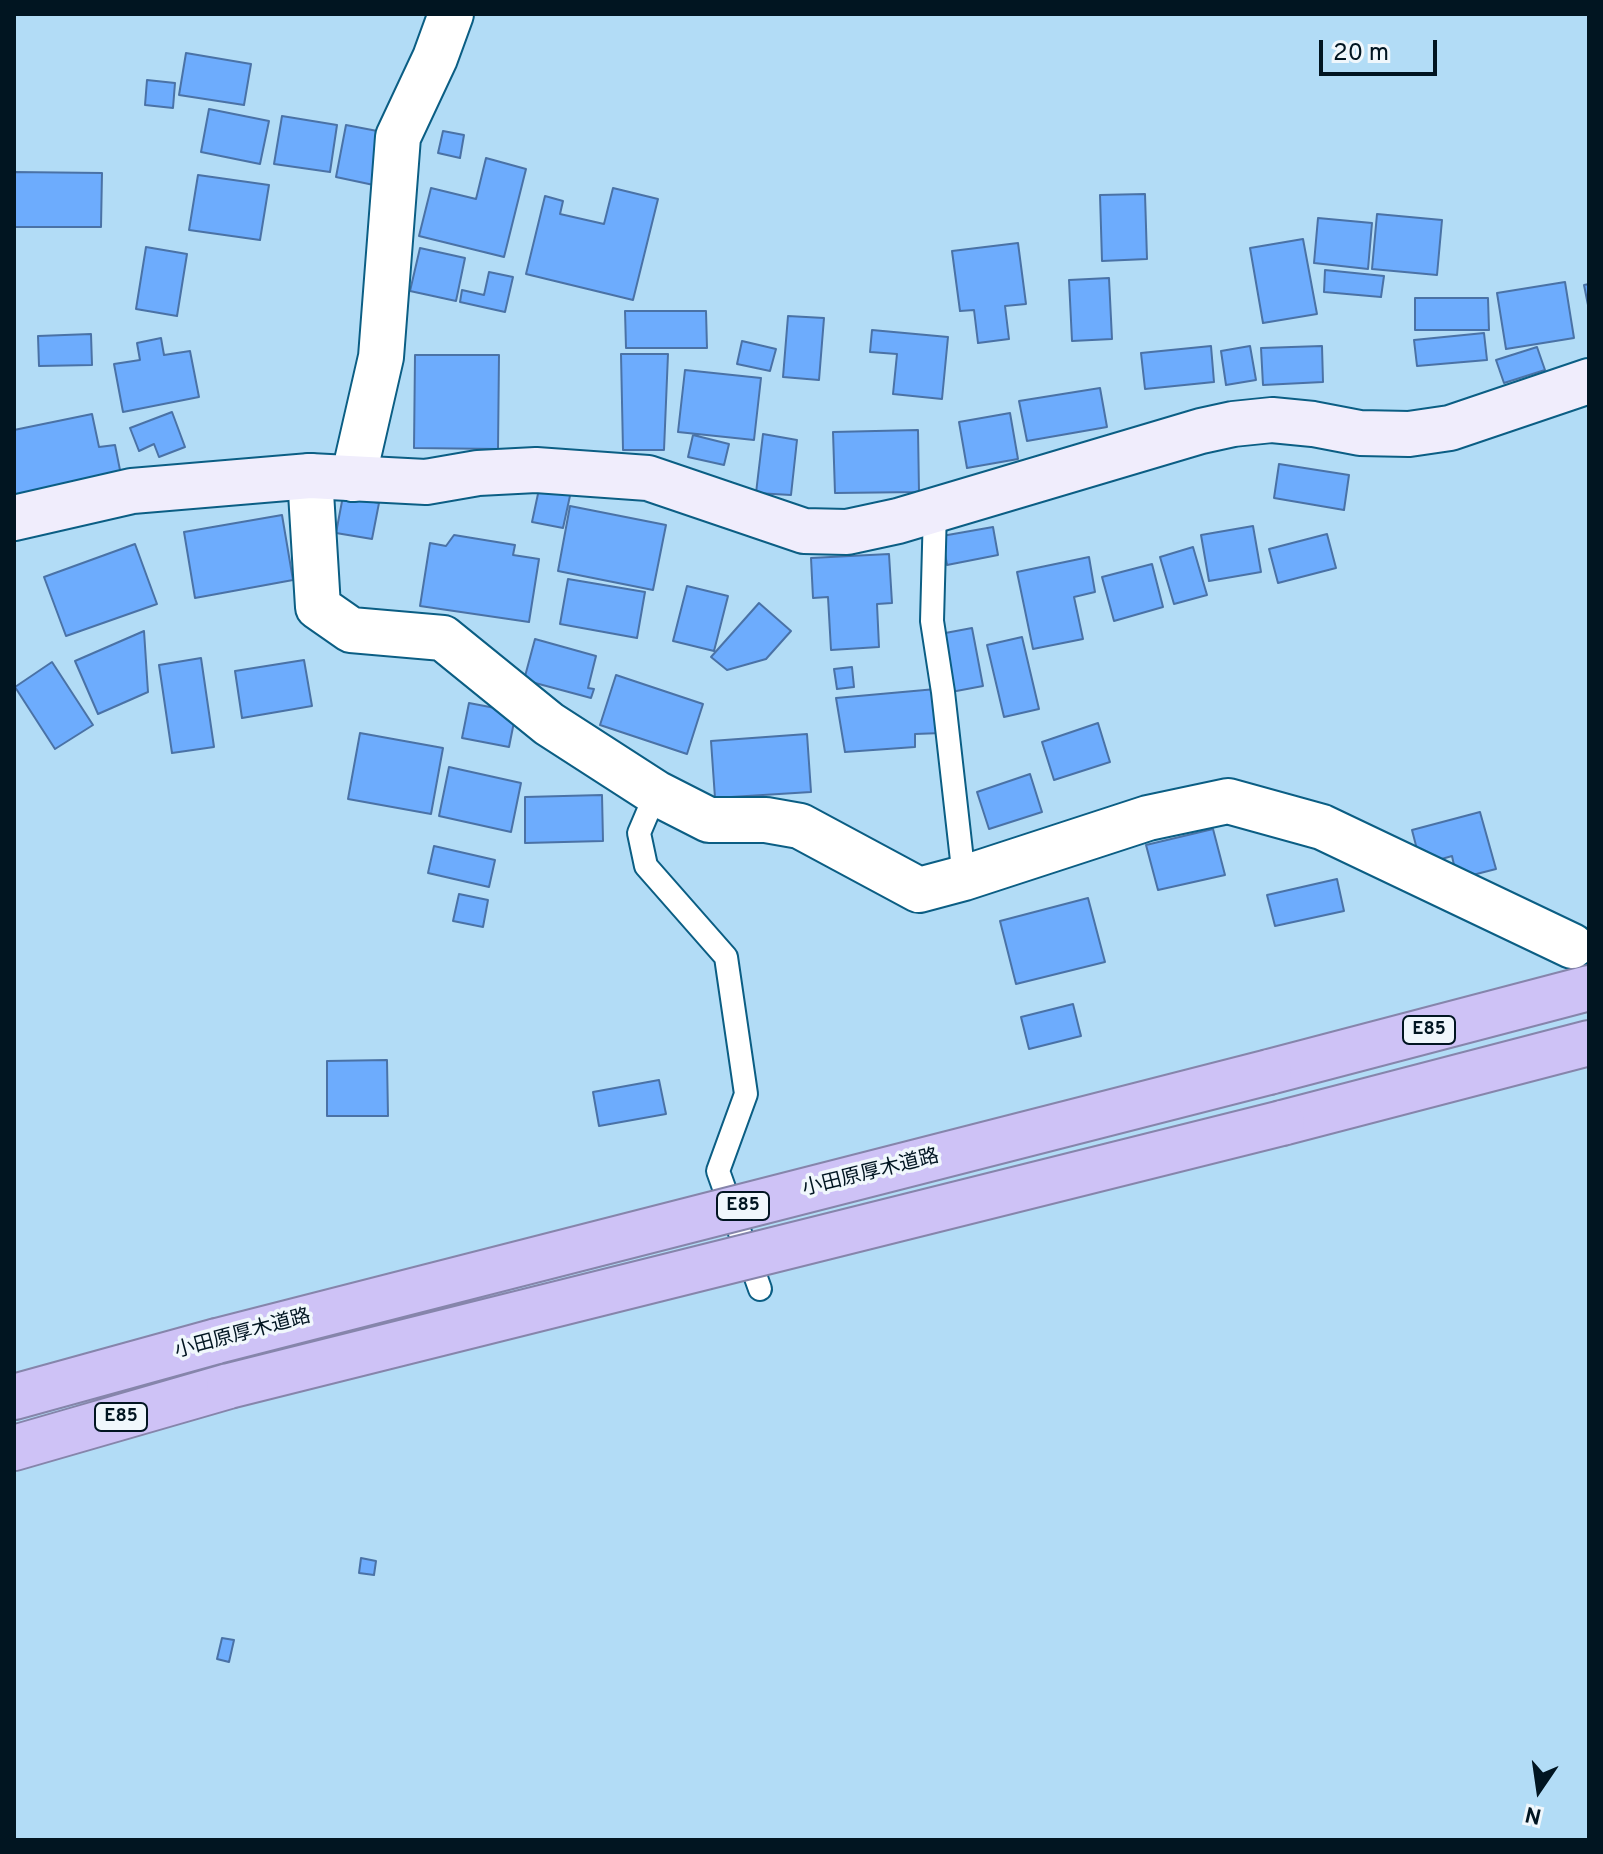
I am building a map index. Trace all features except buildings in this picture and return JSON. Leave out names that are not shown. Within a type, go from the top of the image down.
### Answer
[{"type":"highway","name":"小田原厚木道路","points":[[14,1397],[217,1341],[1589,988]]},
{"type":"highway","name":"E85","points":[[14,1448],[229,1386],[1282,1123],[1589,1043]]},
{"type":"street","points":[[451,14],[435,58],[398,137],[381,357],[332,477],[318,607],[351,630],[443,638],[549,724],[656,793],[709,820],[766,820],[800,826],[919,890],[1148,818],[1228,801],[1322,827],[1572,946]]},
{"type":"street","points":[[14,518],[132,491],[332,477],[426,482],[478,473],[536,470],[648,478],[804,531],[847,532],[898,521],[1233,424],[1272,420],[1360,433],[1409,434],[1450,428],[1589,381]]},
{"type":"lane","points":[[935,510],[932,621],[964,878]]},
{"type":"lane","points":[[656,793],[639,833],[646,866],[726,957],[746,1094],[718,1171],[760,1289]]}]
